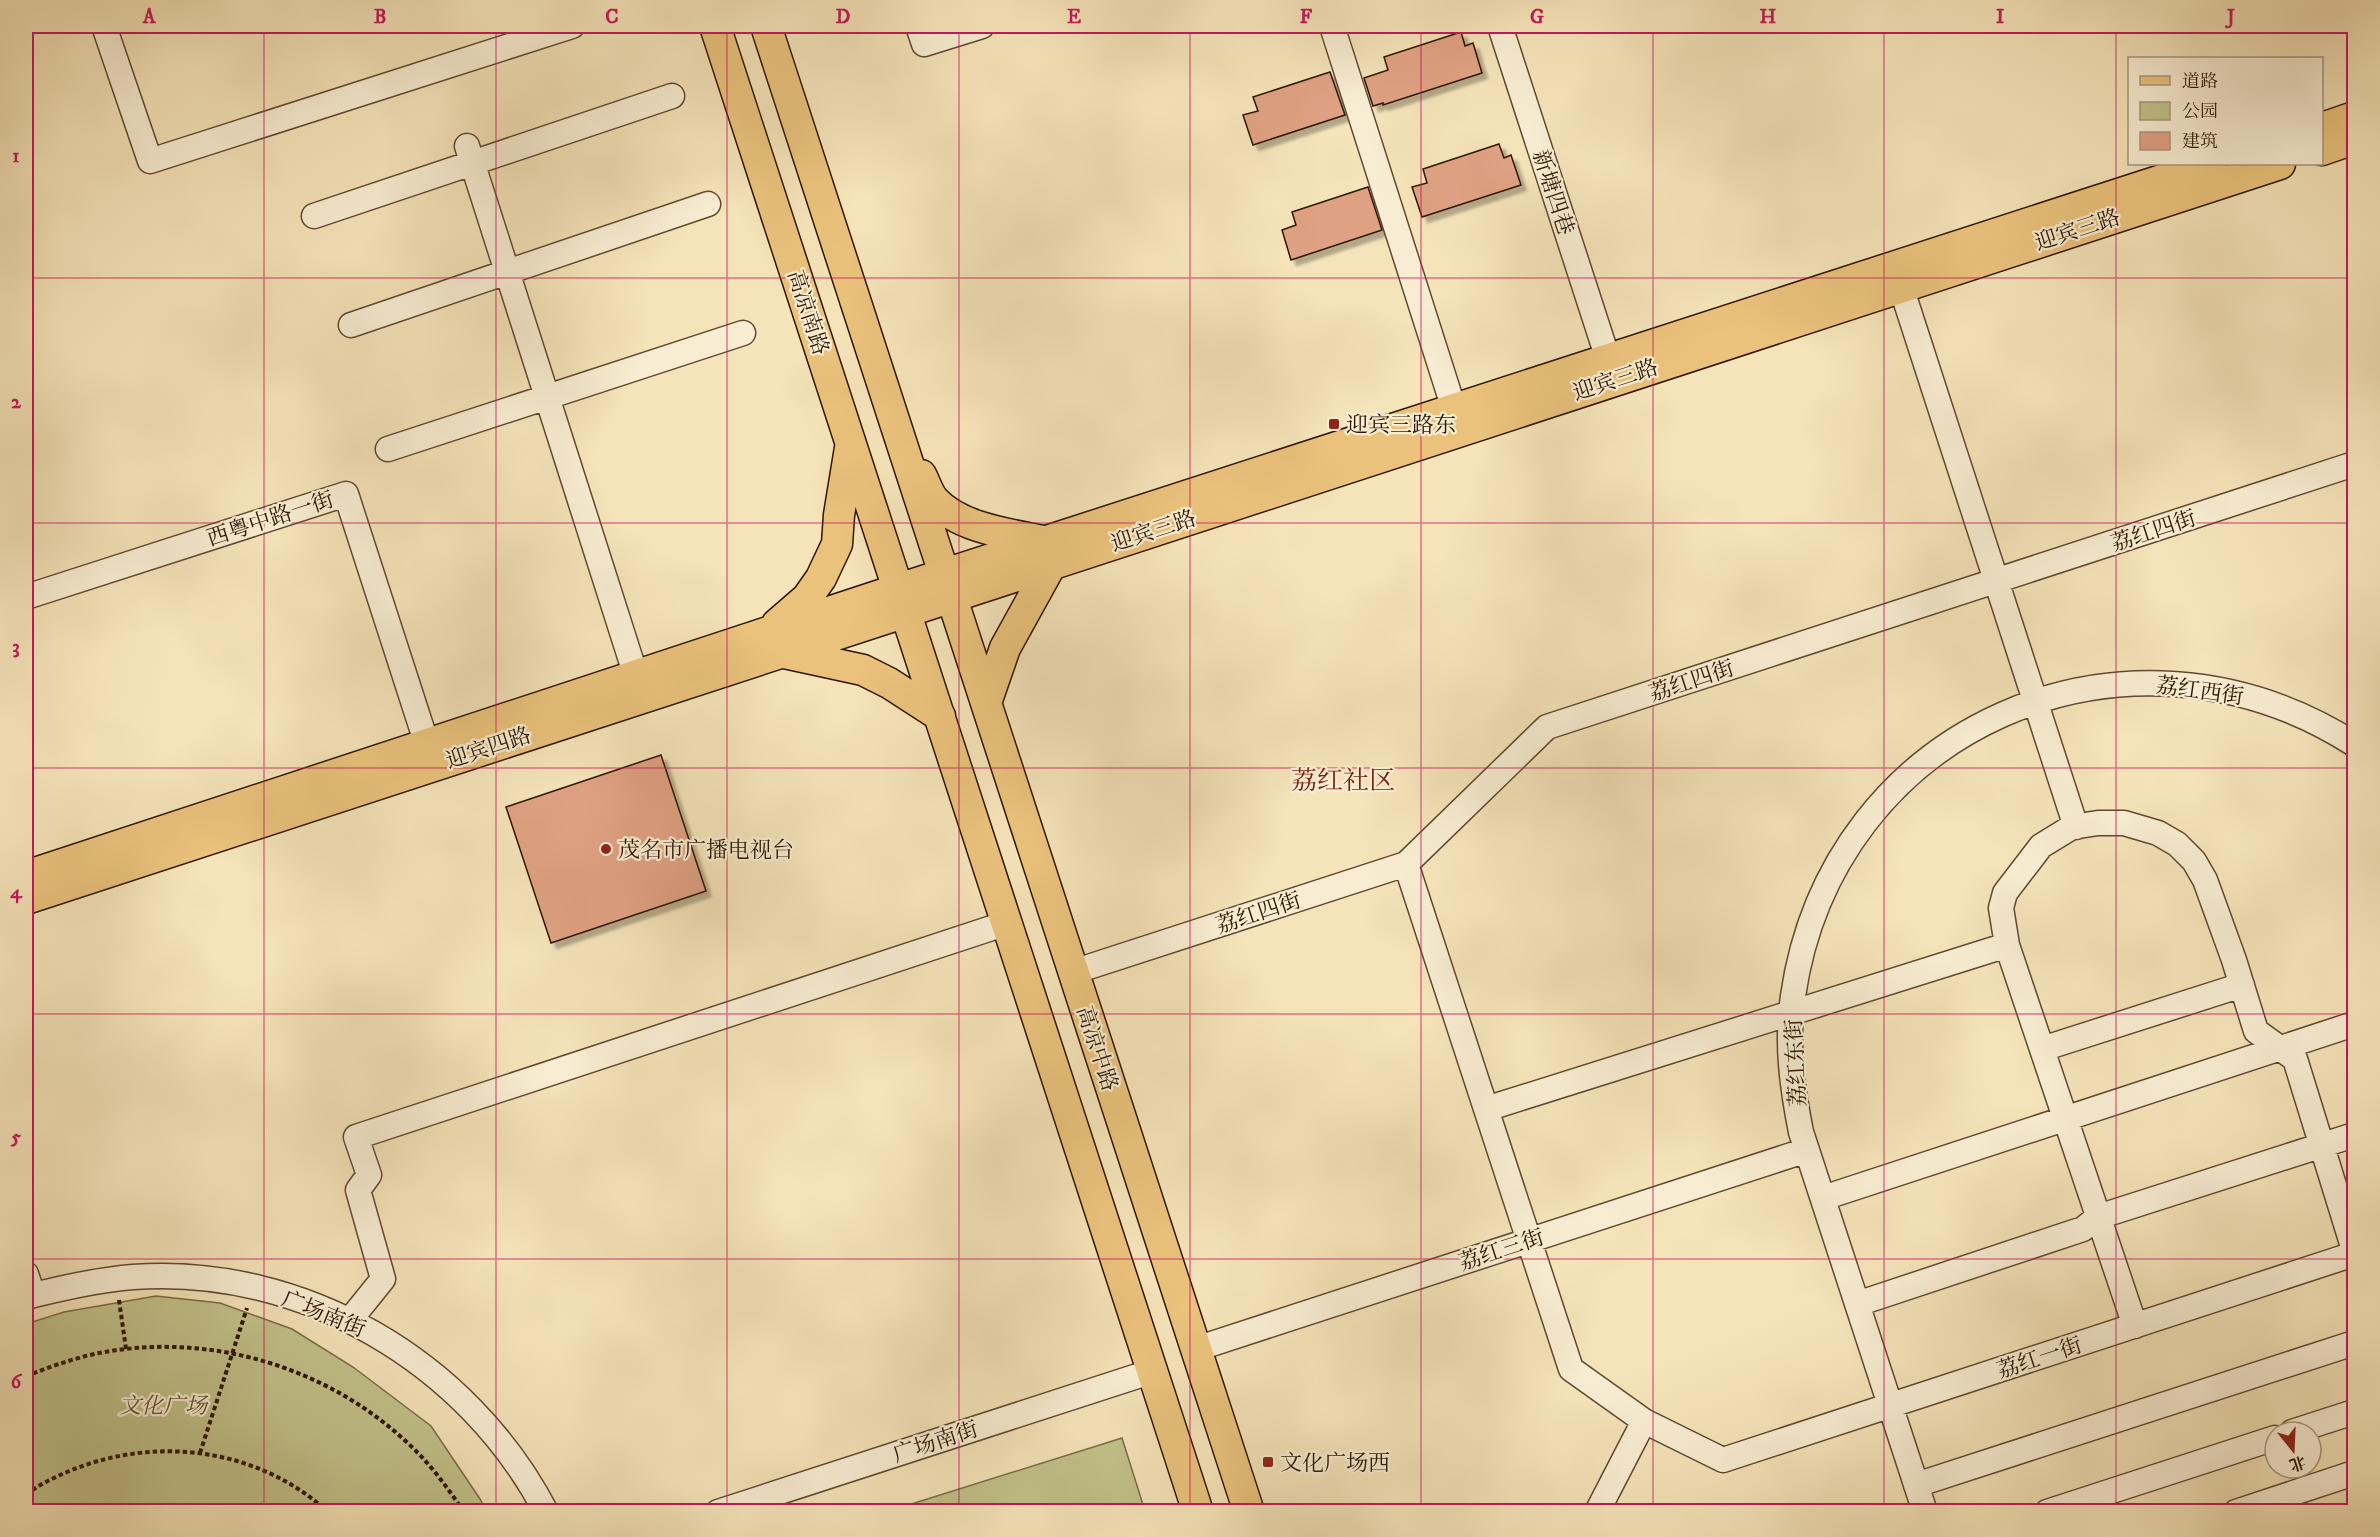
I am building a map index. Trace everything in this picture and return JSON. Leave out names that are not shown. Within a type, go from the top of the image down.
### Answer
[{"type":"main road","name":"高凉南路","points":[[716,26],[851,442],[924,591]]},
{"type":"main road","points":[[766,26],[897,431],[924,591],[940,716],[1198,1512]]},
{"type":"main road","points":[[2323,128],[2355,117]]},
{"type":"main road","points":[[2323,150],[2355,139]]},
{"type":"main road","name":"迎宾三路","points":[[1049,552],[1454,409],[2208,165]]},
{"type":"main road","name":"迎宾三路","points":[[924,591],[1901,286],[2277,165]]},
{"type":"main road","points":[[805,300],[850,285]]},
{"type":"main road","points":[[897,431],[934,500],[952,513],[985,529],[1049,552],[1005,648],[986,703]]},
{"type":"main road","points":[[851,442],[839,515],[837,544],[822,578],[773,642],[862,670],[889,683],[940,716]]},
{"type":"main road","name":"迎宾四路","points":[[26,899],[431,755],[924,591]]},
{"type":"main road","name":"高凉中路","points":[[924,591],[986,703],[1248,1512]]},
{"type":"main road","name":"迎宾四路","points":[[26,876],[431,755],[636,676],[773,642]]},
{"type":"main road","points":[[987,861],[1032,846]]},
{"type":"street","points":[[104,26],[150,161],[572,26]]},
{"type":"street","points":[[918,26],[924,44],[982,26]]},
{"type":"street","points":[[1332,26],[1454,409]]},
{"type":"street","name":"新塘四巷","points":[[1500,26],[1608,359]]},
{"type":"street","points":[[314,216],[470,155],[672,96]]},
{"type":"street","points":[[470,155],[636,676]]},
{"type":"street","points":[[351,325],[708,204]]},
{"type":"street","points":[[1901,286],[2076,827]]},
{"type":"street","points":[[388,449],[743,333]]},
{"type":"street","name":"荔红四街","points":[[1073,972],[1406,864],[1547,727],[2355,464]]},
{"type":"street","name":"西粤中路一街","points":[[26,597],[346,494],[431,755]]},
{"type":"street","name":"荔红西街","points":[[2036,701],[2068,692],[2125,683],[2171,682],[2205,686],[2271,702],[2303,715],[2355,744]]},
{"type":"street","name":"荔红东街","points":[[1925,1512],[1807,1150],[1794,1099],[1791,1065],[1791,1013],[1798,965],[1819,901],[1851,842],[1871,815],[1918,767],[1945,747],[1984,724],[2036,701]]},
{"type":"street","points":[[2135,1326],[2007,945],[2001,908],[2005,893],[2041,846],[2076,827],[2097,823],[2124,823],[2158,833],[2177,844],[2194,861],[2205,880],[2234,960],[2256,1031],[2295,1059],[2355,1250]]},
{"type":"street","points":[[1406,864],[1571,1369],[1644,1421],[1598,1512]]},
{"type":"street","points":[[350,1320],[383,1279],[358,1190],[369,1175],[356,1137],[1007,923]]},
{"type":"street","points":[[1486,1109],[2007,945]]},
{"type":"street","points":[[2043,1049],[2242,985]]},
{"type":"street","points":[[1823,1198],[2355,1024]]},
{"type":"street","points":[[1857,1304],[2083,1229],[2098,1217],[2355,1135]]},
{"type":"street","name":"荔红三街","points":[[1196,1348],[1807,1150]]},
{"type":"street","name":"荔红一街","points":[[1644,1421],[1723,1460],[2355,1254]]},
{"type":"street","name":"广场南街","points":[[28,1289],[61,1288],[116,1279],[171,1277],[208,1279],[253,1287],[307,1302],[350,1320],[413,1358],[470,1406],[517,1462],[546,1512]]},
{"type":"street","points":[[1916,1485],[2355,1343]]},
{"type":"street","name":"广场南街","points":[[718,1512],[1153,1371]]},
{"type":"street","points":[[2323,1422],[2355,1412]]},
{"type":"street","points":[[2048,1512],[2263,1442]]},
{"type":"street","points":[[2236,1512],[2355,1473]]},
{"type":"path","points":[[116,1279],[126,1349]]},
{"type":"path","points":[[200,1453],[253,1287]]},
{"type":"path","points":[[26,1376],[62,1362],[100,1353],[126,1349],[176,1347],[232,1353],[289,1369],[324,1384],[357,1403],[388,1426],[417,1452],[442,1480],[464,1512]]},
{"type":"path","points":[[26,1494],[67,1471],[119,1455],[164,1450],[226,1458],[277,1476],[301,1490],[328,1512]]},
{"type":"green space","name":"文化广场","points":[[156,1296],[220,1303],[292,1329],[353,1367],[431,1426],[486,1511],[26,1511],[26,1324],[64,1312]]},
{"type":"green space","points":[[1122,1438],[1145,1511],[889,1511]]},
{"type":"building","points":[[1461,32],[1465,46],[1473,43],[1482,73],[1383,105],[1383,103],[1373,106],[1364,78],[1388,70],[1384,57]]},
{"type":"building","points":[[1330,72],[1345,115],[1253,145],[1243,115],[1258,111],[1253,97]]},
{"type":"building","points":[[1499,144],[1504,158],[1511,155],[1521,185],[1422,217],[1412,187],[1427,183],[1423,169]]},
{"type":"building","points":[[1368,187],[1382,230],[1291,260],[1282,230],[1296,225],[1292,212]]},
{"type":"building","name":"茂名市广播电视台","points":[[661,755],[706,891],[551,943],[506,807]]},
{"type":"place","name":"迎宾三路东","points":[[1334,424]]},
{"type":"place","name":"茂名市广播电视台","points":[[606,849]]},
{"type":"place","name":"文化广场西","points":[[1268,1462]]},
{"type":"district","name":"荔红社区","points":[[1343,780]]}]
